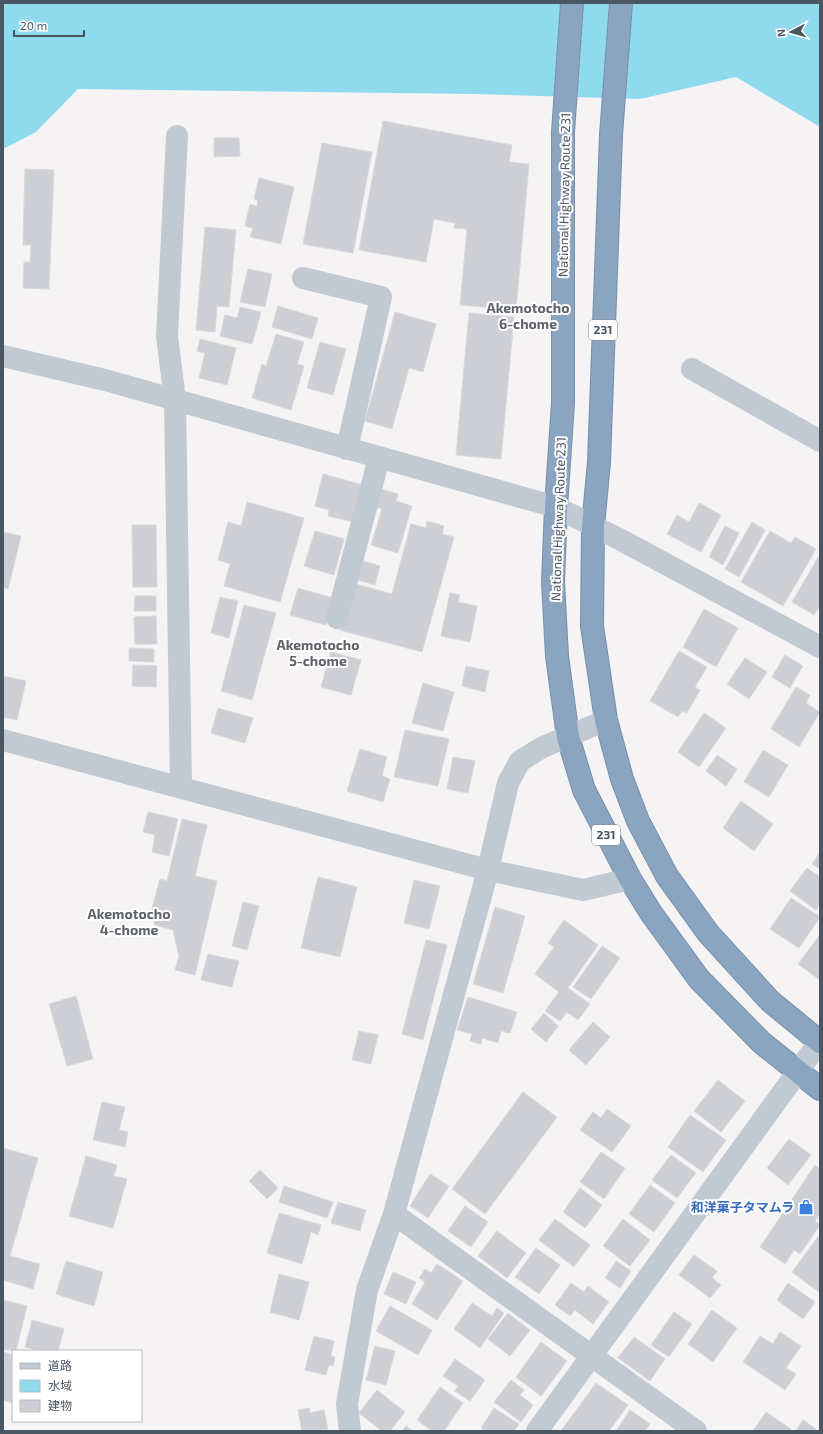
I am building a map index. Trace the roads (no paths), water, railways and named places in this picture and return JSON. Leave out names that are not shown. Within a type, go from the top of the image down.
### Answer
[{"type":"highway","name":"National Highway Route 231","points":[[572,3],[564,132],[563,403],[553,582],[557,656],[568,737],[584,790],[630,880],[651,913],[699,979],[762,1043],[820,1090]]},
{"type":"highway","name":"231","points":[[622,3],[612,135],[598,462],[593,526],[592,626],[606,720],[622,779],[638,821],[667,876],[708,933],[770,1001],[820,1042]]},
{"type":"street","points":[[177,136],[167,336],[175,400],[181,788]]},
{"type":"street","points":[[303,278],[381,297],[347,449]]},
{"type":"street","points":[[3,356],[106,380],[556,507],[820,647]]},
{"type":"street","points":[[692,369],[820,442]]},
{"type":"street","points":[[337,618],[379,458]]},
{"type":"street","points":[[350,1431],[347,1404],[368,1290],[394,1214],[488,870],[508,782],[520,761],[541,748],[606,720]]},
{"type":"street","points":[[3,740],[488,870],[583,890],[630,880]]},
{"type":"street","points":[[537,1431],[820,1042]]},
{"type":"street","points":[[394,1214],[696,1431]]},
{"type":"water","points":[[3,3],[820,3],[820,127],[736,77],[640,99],[475,94],[78,89],[36,132],[3,149]]},
{"type":"place","name":"和洋菓子タマムラ","points":[[806,1207]]},
{"type":"district","name":"Akemotocho 6-chome","points":[[528,316]]},
{"type":"district","name":"Akemotocho 5-chome","points":[[318,654]]},
{"type":"district","name":"Akemotocho 4-chome","points":[[129,922]]}]
